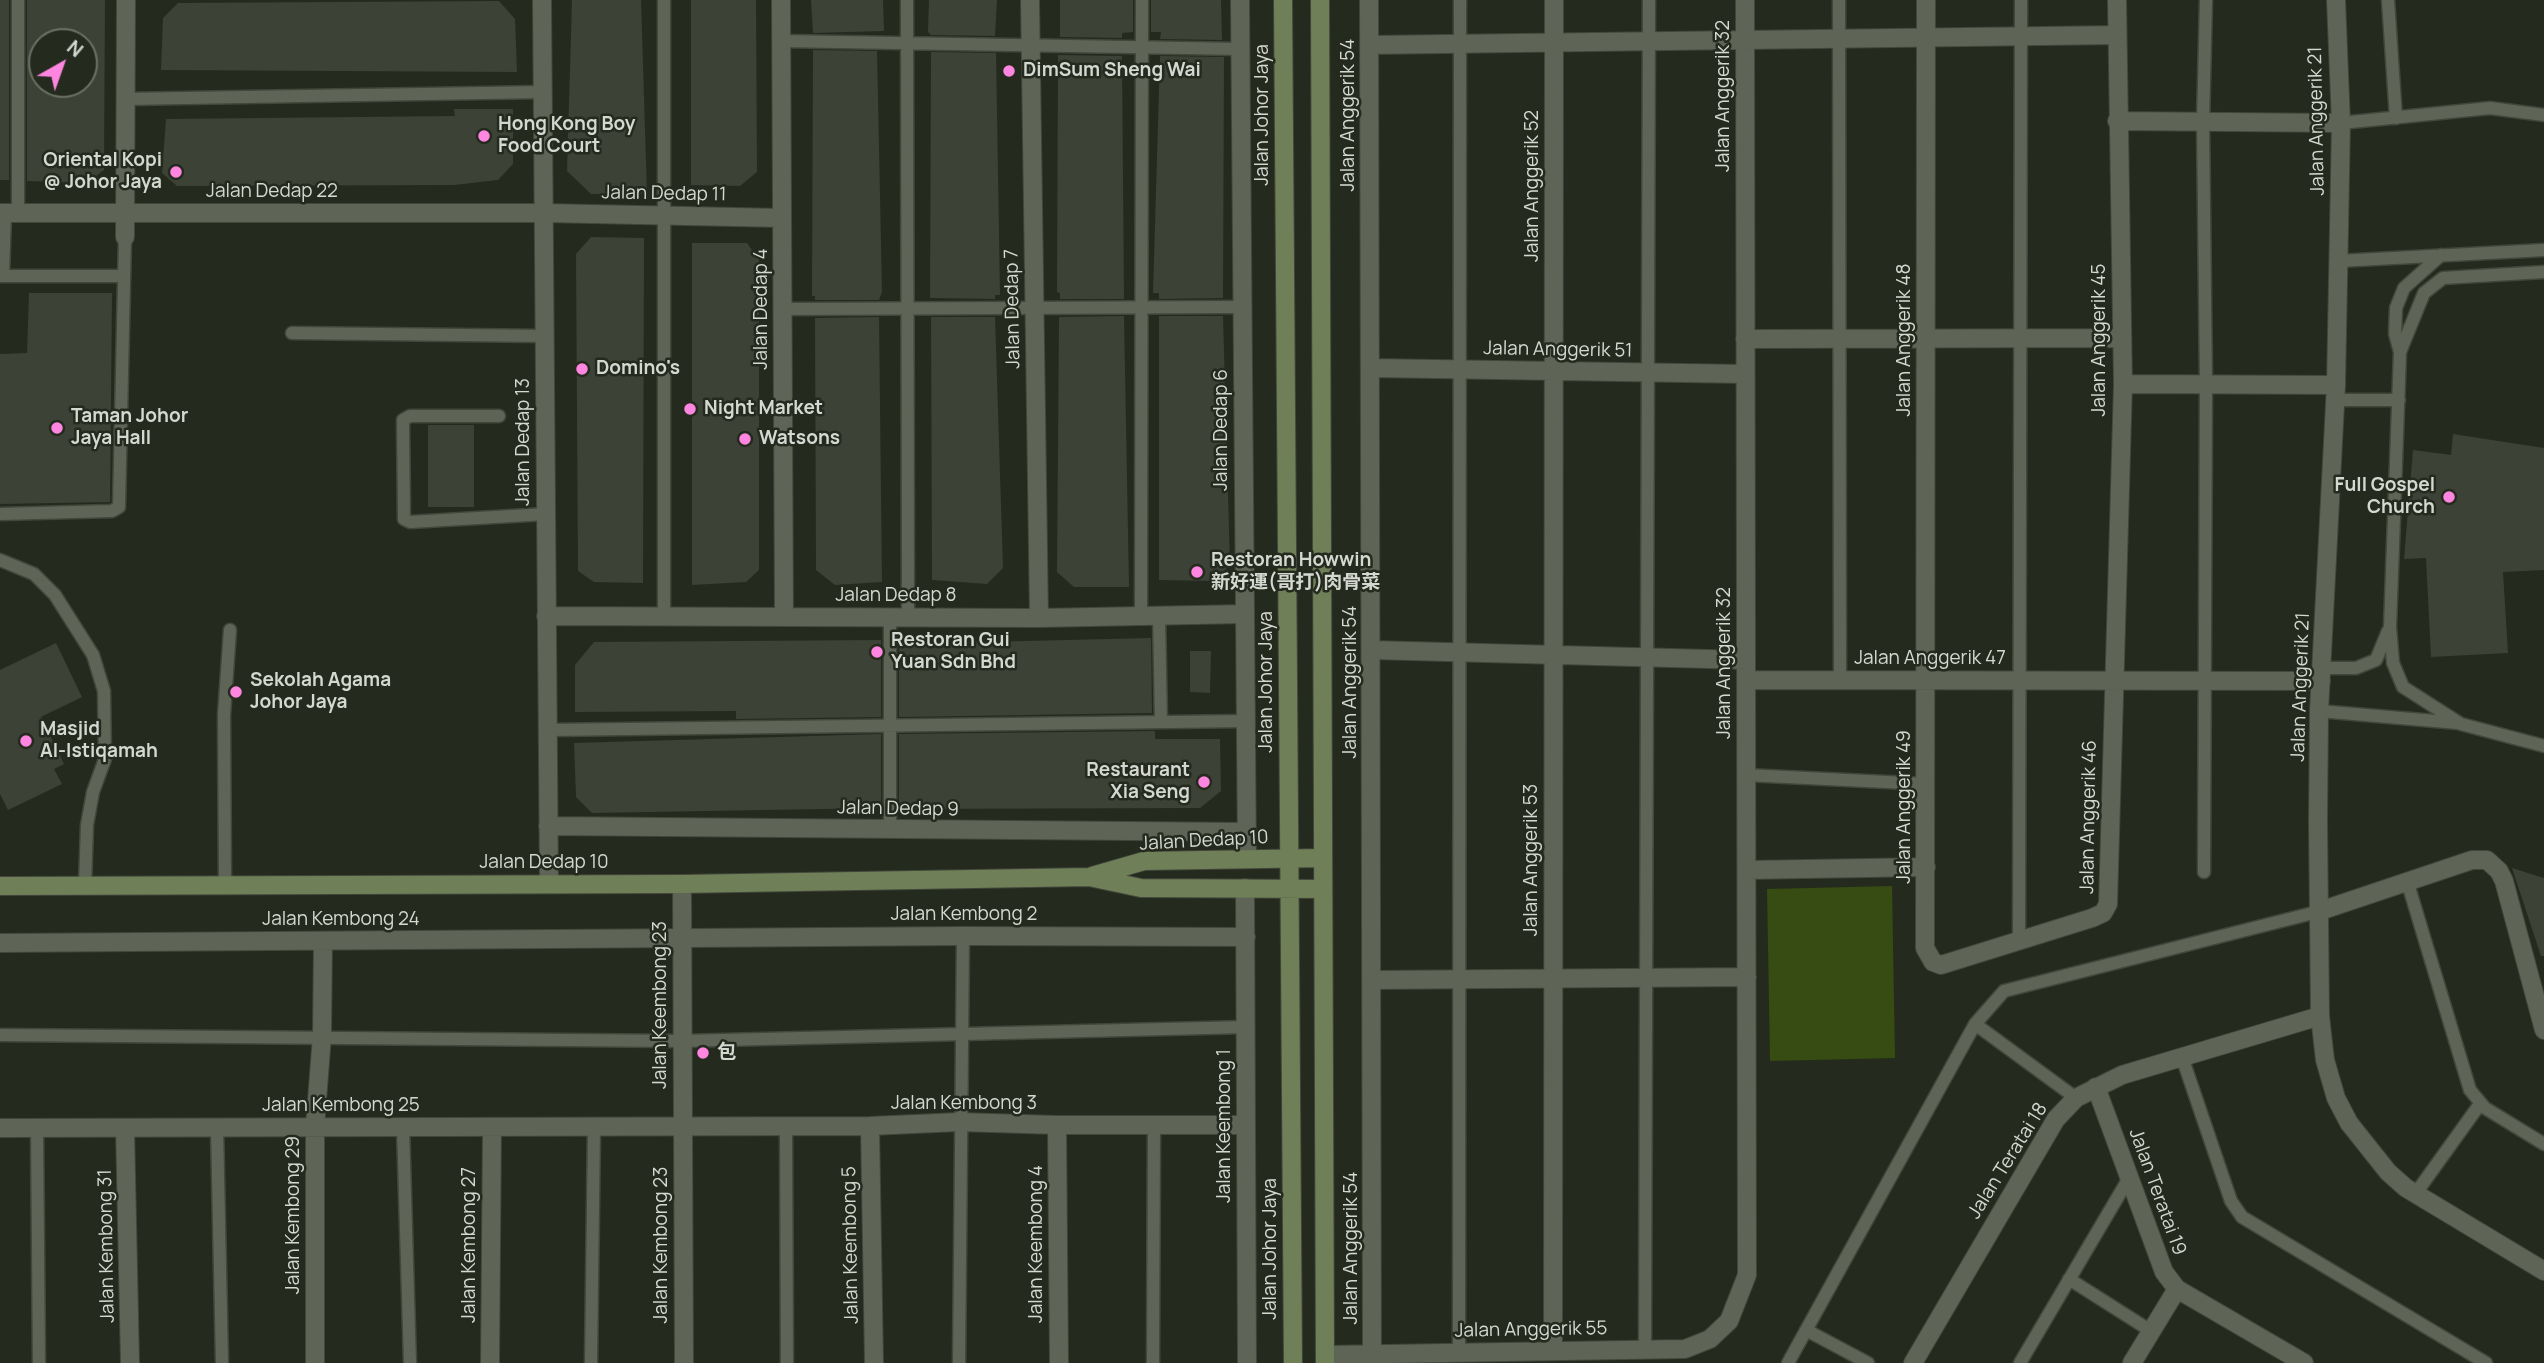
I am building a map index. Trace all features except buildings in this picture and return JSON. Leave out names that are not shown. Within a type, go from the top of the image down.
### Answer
[{"type":"main road","name":"Jalan Johor Jaya","points":[[1283,0],[1293,1363]]},
{"type":"main road","points":[[1320,0],[1325,1359]]},
{"type":"main road","name":"Jalan Dedap 10","points":[[1089,877],[1144,861],[1323,858]]},
{"type":"main road","name":"Jalan Dedap 10","points":[[0,886],[682,884],[1089,877],[1141,888],[1323,889]]},
{"type":"street","points":[[125,237],[126,0]]},
{"type":"street","name":"Jalan Dedap 13","points":[[542,0],[549,883]]},
{"type":"street","name":"Jalan Dedap 4","points":[[781,0],[784,617]]},
{"type":"street","name":"Jalan Dedap 7","points":[[1030,0],[1039,618]]},
{"type":"street","name":"Jalan Dedap 6","points":[[1240,0],[1247,859]]},
{"type":"street","name":"Jalan Anggerik 54","points":[[1369,0],[1372,1358]]},
{"type":"street","name":"Jalan Anggerik 52","points":[[1554,0],[1554,371]]},
{"type":"street","name":"Jalan Anggerik 32","points":[[1729,1321],[1747,1275],[1745,0]]},
{"type":"street","name":"Jalan Anggerik 48","points":[[1926,0],[1926,680]]},
{"type":"street","name":"Jalan Anggerik 45","points":[[2113,680],[2123,384],[2117,0]]},
{"type":"street","name":"Jalan Anggerik 21","points":[[2336,0],[2341,123],[2336,392],[2319,711],[2318,912],[2320,1016],[2325,1060],[2336,1098],[2349,1123],[2388,1172],[2416,1193],[2544,1271]]},
{"type":"street","points":[[1369,45],[2117,35]]},
{"type":"street","points":[[2117,121],[2341,123]]},
{"type":"street","name":"Jalan Dedap 22","points":[[8,213],[544,213]]},
{"type":"street","name":"Jalan Dedap 11","points":[[544,213],[782,218]]},
{"type":"street","points":[[1745,339],[2122,338]]},
{"type":"street","name":"Jalan Anggerik 51","points":[[1371,368],[1745,374]]},
{"type":"street","name":"Jalan Anggerik 53","points":[[1553,1349],[1554,371]]},
{"type":"street","points":[[2123,384],[2206,384],[2336,392]]},
{"type":"street","name":"Jalan Dedap 8","points":[[547,615],[1039,618],[1245,614]]},
{"type":"street","points":[[1372,650],[1746,660]]},
{"type":"street","name":"Jalan Anggerik 47","points":[[1746,680],[2206,680],[2322,675]]},
{"type":"street","name":"Jalan Anggerik 49","points":[[1926,680],[1927,934]]},
{"type":"street","name":"Jalan Anggerik 46","points":[[1927,934],[1927,956],[1941,965],[2019,943],[2103,913],[2108,904],[2113,680]]},
{"type":"street","name":"Jalan Dedap 9","points":[[548,826],[1247,832]]},
{"type":"street","points":[[2318,912],[2408,884],[2472,860],[2487,860],[2499,871],[2539,986],[2544,1030]]},
{"type":"street","points":[[1746,870],[1926,867]]},
{"type":"street","name":"Jalan Keembong 23","points":[[682,884],[682,1127]]},
{"type":"street","name":"Jalan Keembong 1","points":[[1245,888],[1247,1363]]},
{"type":"street","name":"Jalan Kembong 2","points":[[682,939],[1246,937]]},
{"type":"street","name":"Jalan Kembong 24","points":[[0,943],[682,939]]},
{"type":"street","name":"Jalan Kembong 29","points":[[315,1363],[315,1126],[322,1036],[323,941]]},
{"type":"street","points":[[1373,980],[1747,977]]},
{"type":"street","name":"Jalan Teratai 18","points":[[1913,1363],[2056,1119],[2076,1098],[2122,1075],[2320,1016]]},
{"type":"street","name":"Jalan Teratai 19","points":[[2096,1087],[2164,1272],[2177,1289],[2304,1363]]},
{"type":"street","name":"Jalan Kembong 3","points":[[682,1127],[870,1126],[960,1122],[1246,1125]]},
{"type":"street","name":"Jalan Keembong 4","points":[[1057,1125],[1059,1363]]},
{"type":"street","name":"Jalan Keembong 5","points":[[870,1126],[874,1363]]},
{"type":"street","name":"Jalan Kembong 27","points":[[491,1363],[492,1127]]},
{"type":"street","name":"Jalan Kembong 25","points":[[0,1128],[682,1127]]},
{"type":"street","name":"Jalan Kembong 23","points":[[682,1127],[684,1363]]},
{"type":"street","name":"Jalan Kembong 31","points":[[125,1128],[130,1363]]},
{"type":"street","points":[[2132,1363],[2177,1289]]},
{"type":"street","name":"Jalan Anggerik 55","points":[[1325,1359],[1553,1349],[1685,1349],[1710,1339],[1729,1321]]},
{"type":"lane","points":[[18,0],[8,213],[2,276],[122,276]]},
{"type":"lane","points":[[664,0],[664,617]]},
{"type":"lane","points":[[890,830],[890,725],[899,617],[908,309],[907,0]]},
{"type":"lane","points":[[1141,616],[1142,0]]},
{"type":"lane","points":[[1459,1352],[1460,0]]},
{"type":"lane","points":[[1645,1351],[1649,0]]},
{"type":"lane","points":[[1839,0],[1840,680]]},
{"type":"lane","points":[[2019,943],[2021,0]]},
{"type":"lane","points":[[2204,872],[2206,384],[2203,122],[2206,0]]},
{"type":"lane","points":[[2388,0],[2396,118]]},
{"type":"lane","points":[[782,41],[1240,49]]},
{"type":"lane","points":[[125,99],[543,92]]},
{"type":"lane","points":[[2341,123],[2490,108],[2544,116]]},
{"type":"lane","points":[[0,514],[112,511],[119,507],[122,276],[125,237]]},
{"type":"lane","points":[[2338,261],[2544,250]]},
{"type":"lane","points":[[2441,255],[2404,288],[2396,308],[2395,334],[2400,352],[2390,627],[2393,663],[2403,687],[2462,724]]},
{"type":"lane","points":[[2400,352],[2424,293],[2443,278],[2544,272]]},
{"type":"lane","points":[[783,309],[1242,307]]},
{"type":"lane","points":[[292,333],[545,336]]},
{"type":"lane","points":[[2336,392],[2399,400]]},
{"type":"lane","points":[[499,416],[410,416],[403,420],[404,519],[410,522],[546,514]]},
{"type":"lane","points":[[0,561],[34,573],[55,595],[93,655],[104,691],[106,759],[93,792],[87,825],[85,886]]},
{"type":"lane","points":[[1159,615],[1161,722]]},
{"type":"lane","points":[[2322,675],[2356,668],[2376,660],[2390,627]]},
{"type":"lane","points":[[225,885],[224,727],[230,630]]},
{"type":"lane","points":[[2319,711],[2462,724],[2544,746]]},
{"type":"lane","points":[[548,730],[1246,721]]},
{"type":"lane","points":[[1746,775],[1927,783]]},
{"type":"lane","points":[[2408,884],[2470,1090],[2480,1104],[2544,1144]]},
{"type":"lane","points":[[1788,1363],[1975,1024],[2004,991],[2318,912]]},
{"type":"lane","points":[[959,1363],[963,936]]},
{"type":"lane","points":[[1975,1024],[2076,1098]]},
{"type":"lane","points":[[0,1035],[682,1041],[1246,1027]]},
{"type":"lane","points":[[2182,1057],[2238,1212],[2486,1363]]},
{"type":"lane","points":[[2416,1193],[2480,1104]]},
{"type":"lane","points":[[1153,1363],[1154,1125]]},
{"type":"lane","points":[[786,1126],[787,1363]]},
{"type":"lane","points":[[403,1127],[410,1363]]},
{"type":"lane","points":[[591,1363],[594,1127]]},
{"type":"lane","points":[[37,1128],[39,1363]]},
{"type":"lane","points":[[217,1128],[222,1363]]},
{"type":"lane","points":[[2020,1363],[2129,1178]]},
{"type":"lane","points":[[2069,1279],[2151,1331]]},
{"type":"lane","points":[[1806,1330],[1868,1363]]},
{"type":"green space","points":[[1892,886],[1895,1058],[1770,1061],[1767,889]]},
{"type":"place","name":"DimSum Sheng Wai","points":[[1009,71]]},
{"type":"place","name":"Hong Kong Boy Food Court","points":[[484,136]]},
{"type":"place","name":"Oriental Kopi @ Johor Jaya","points":[[176,172]]},
{"type":"place","name":"Domino's","points":[[582,369]]},
{"type":"place","name":"Night Market","points":[[690,409]]},
{"type":"place","name":"Taman Johor Jaya Hall","points":[[57,428]]},
{"type":"place","name":"Watsons","points":[[745,439]]},
{"type":"place","name":"Full Gospel Church","points":[[2449,497]]},
{"type":"place","name":"Restoran Howwin 新好運(哥打)肉骨菜","points":[[1197,572]]},
{"type":"place","name":"Restoran Gui Yuan Sdn Bhd","points":[[877,652]]},
{"type":"place","name":"Sekolah Agama Johor Jaya","points":[[236,692]]},
{"type":"place","name":"Masjid Al-Istiqamah","points":[[26,741]]},
{"type":"place","name":"Restaurant Xia Seng","points":[[1204,782]]},
{"type":"place","name":"包","points":[[703,1053]]}]
